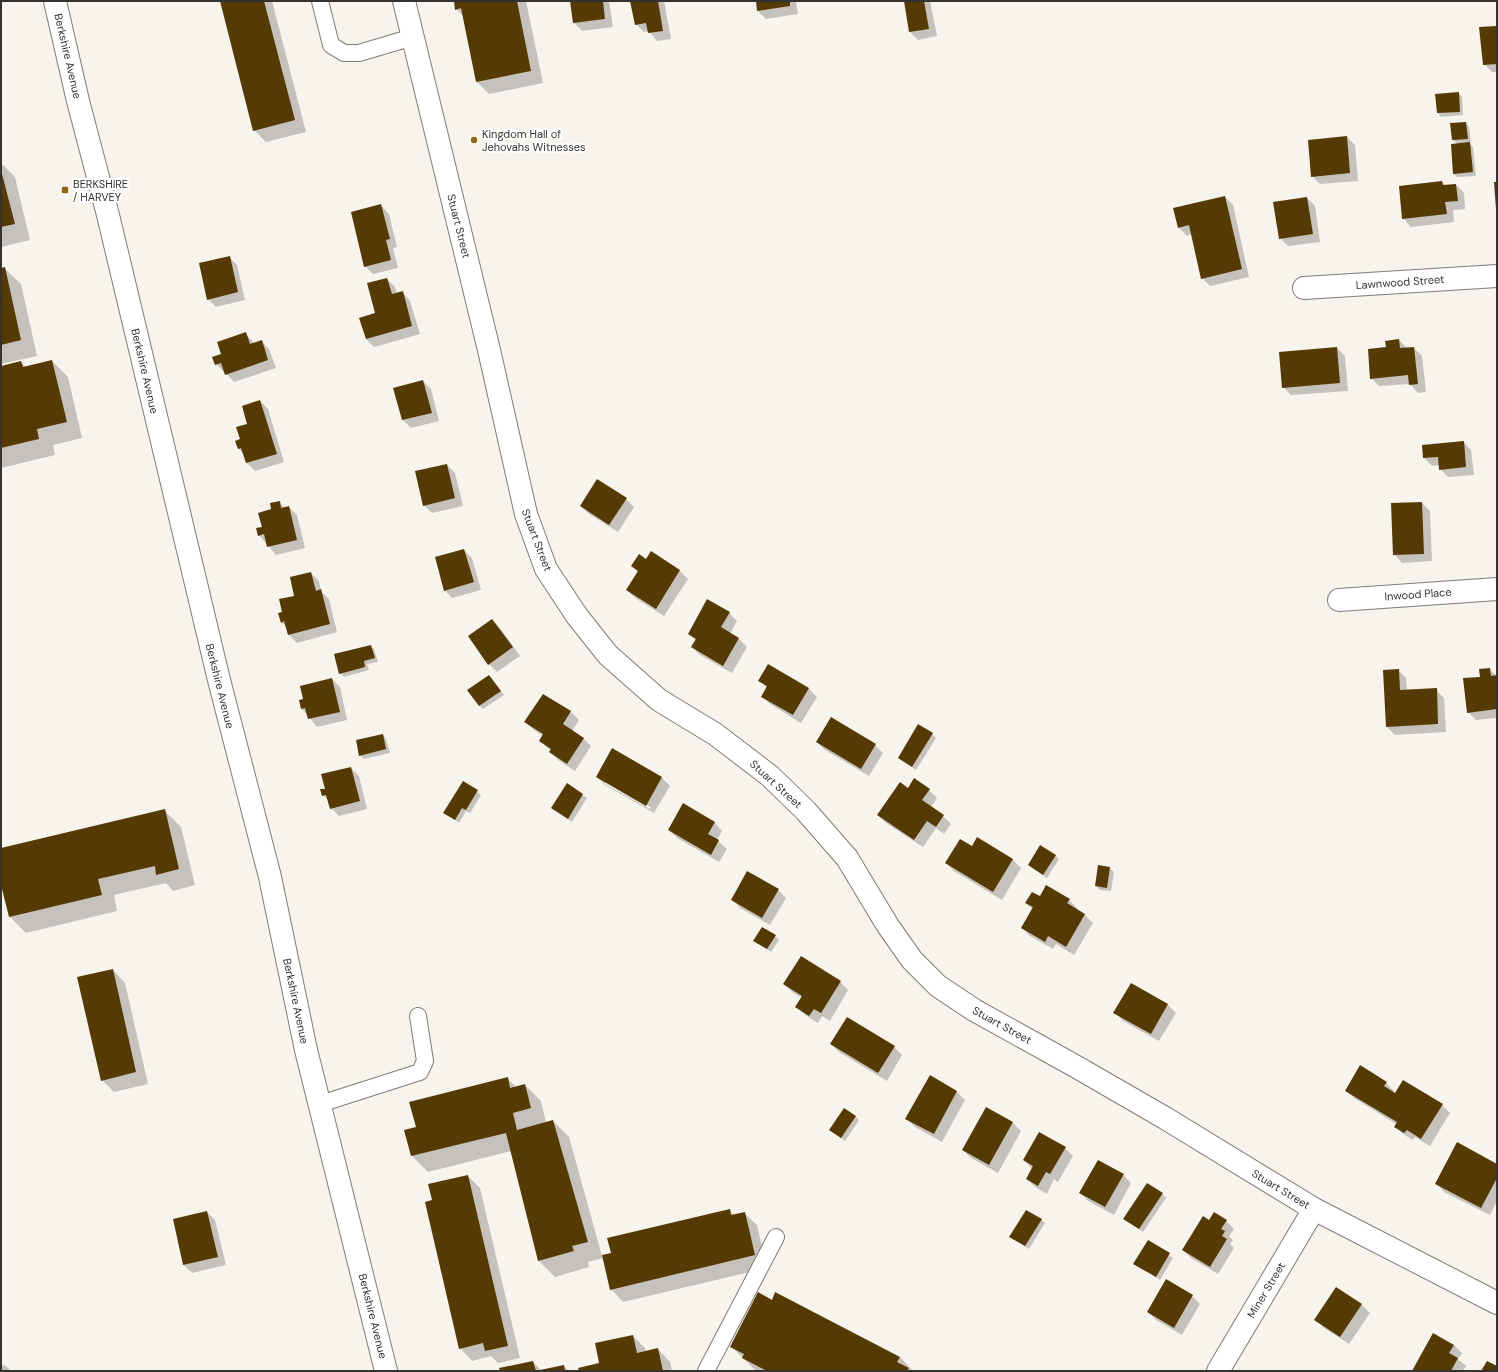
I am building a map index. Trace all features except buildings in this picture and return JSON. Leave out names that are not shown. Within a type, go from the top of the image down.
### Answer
[{"type":"street","name":"Berkshire Avenue","points":[[56,1],[78,102],[108,215],[218,680],[270,877],[306,1050],[386,1371]]},
{"type":"street","name":"Stuart Street","points":[[404,1],[489,350],[526,514],[546,569],[577,616],[608,654],[659,700],[715,734],[770,776],[806,811],[847,858],[888,926],[912,960],[938,986],[974,1010],[1165,1118],[1314,1209],[1497,1302]]},
{"type":"street","name":"Lawnwood Street","points":[[1304,288],[1497,276]]},
{"type":"street","name":"Inwood Place","points":[[1339,600],[1497,589]]},
{"type":"street","name":"Miner Street","points":[[1218,1371],[1314,1209]]},
{"type":"lane","points":[[320,1],[330,45],[344,53],[359,53],[413,37]]},
{"type":"lane","points":[[320,1104],[420,1072],[425,1061],[418,1016]]},
{"type":"lane","points":[[706,1371],[776,1237]]},
{"type":"place","name":"Kingdom Hall of Jehovahs Witnesses","points":[[474,140]]},
{"type":"place","name":"BERKSHIRE / HARVEY","points":[[65,190]]}]
